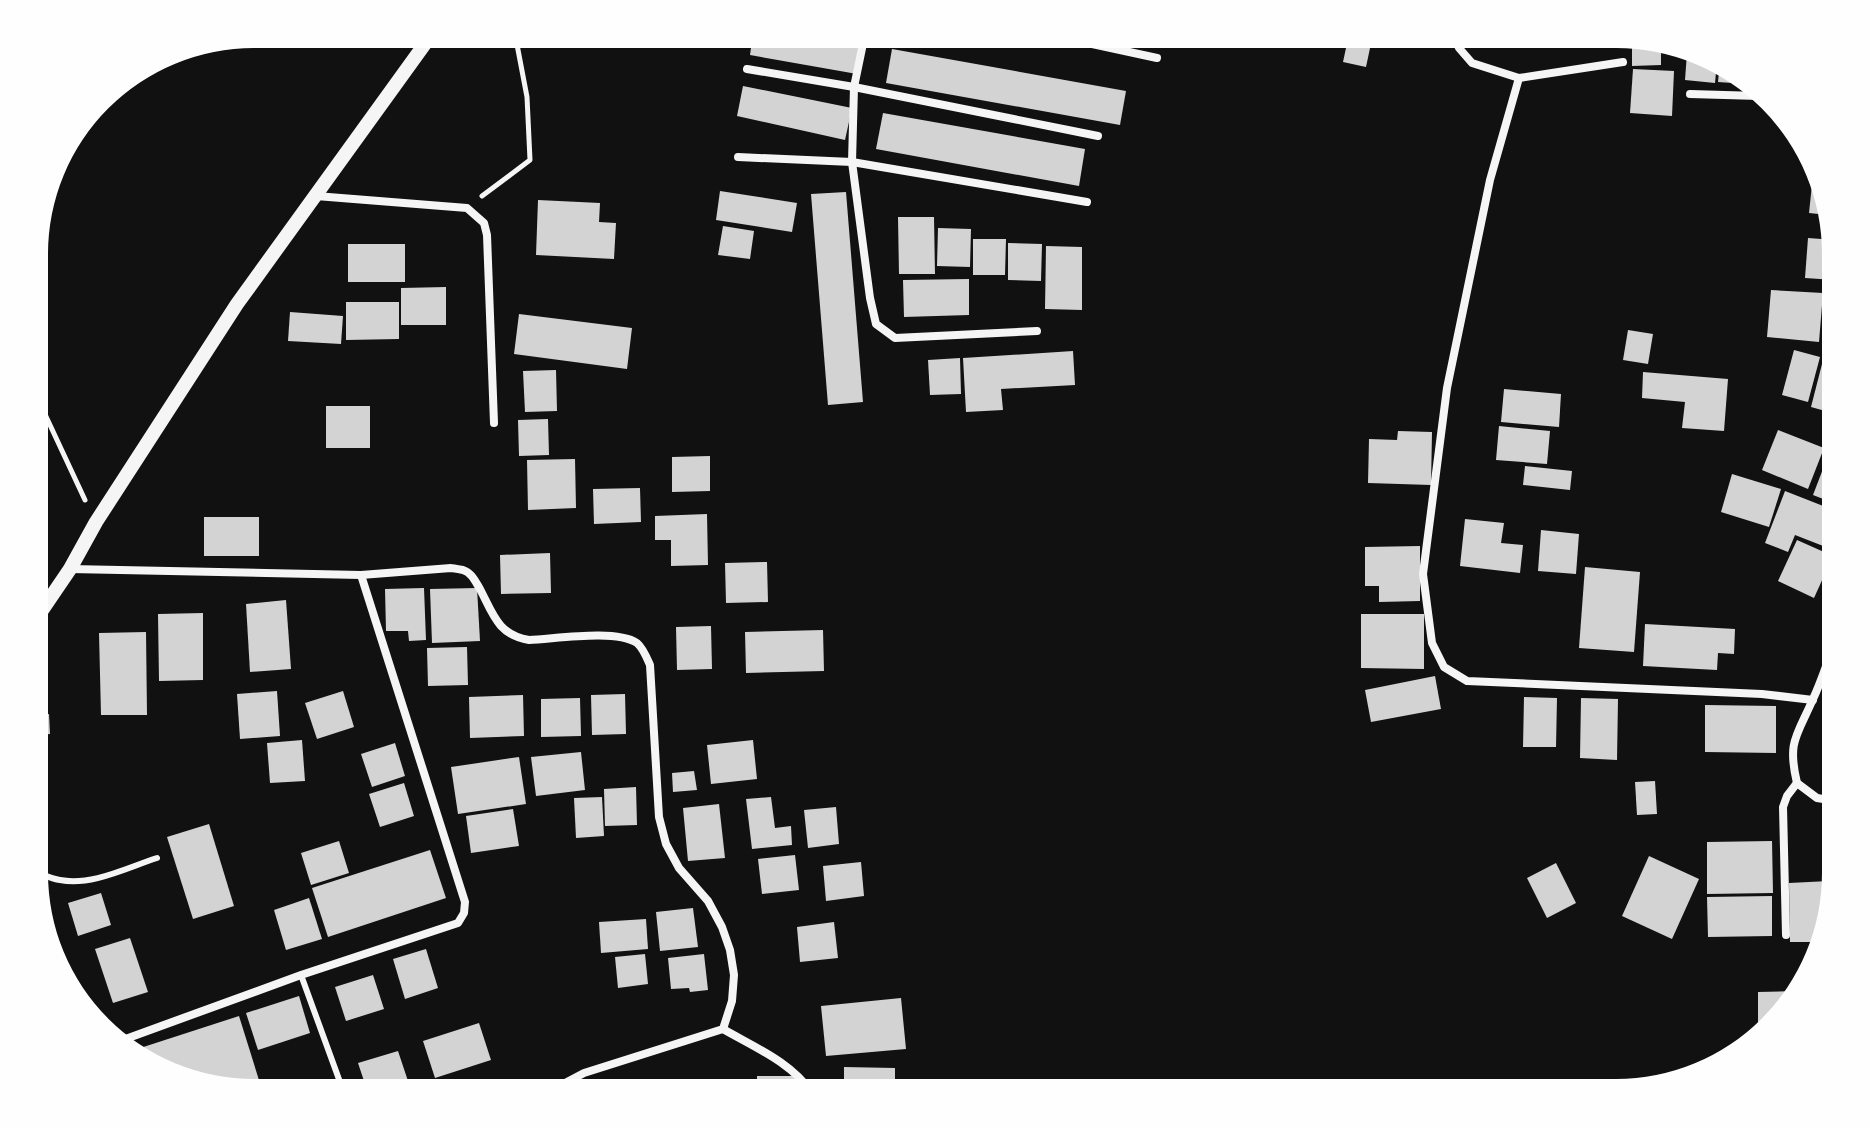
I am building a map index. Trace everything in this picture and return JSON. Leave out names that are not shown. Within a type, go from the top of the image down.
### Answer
[{"type":"street","points":[[48,601],[237,304],[422,48]]},
{"type":"street","points":[[862,48],[854,87],[852,162],[876,324],[895,338],[1037,331]]},
{"type":"street","points":[[1111,48],[1157,58]]},
{"type":"street","points":[[1459,48],[1472,63],[1519,78],[1623,62]]},
{"type":"street","points":[[747,69],[1098,136]]},
{"type":"street","points":[[1519,78],[1490,180],[1447,388],[1423,574],[1432,643],[1444,667],[1467,681],[1762,694],[1813,700]]},
{"type":"street","points":[[1690,94],[1747,96]]},
{"type":"street","points":[[738,157],[852,162],[1087,202]]},
{"type":"street","points":[[315,196],[467,208],[484,223],[494,423]]},
{"type":"street","points":[[70,569],[361,575],[451,568],[473,576],[500,626],[518,638],[607,635],[623,637],[640,645],[650,665],[659,817],[666,844],[679,868],[708,901],[730,950],[734,975],[732,1001],[723,1029]]},
{"type":"street","points":[[131,1037],[301,975],[458,923],[466,908],[361,575]]},
{"type":"street","points":[[1822,677],[1793,741],[1791,762],[1797,783],[1822,799]]},
{"type":"street","points":[[1786,935],[1783,807],[1797,783]]},
{"type":"street","points":[[573,1079],[723,1029],[783,1063],[801,1079]]},
{"type":"lane","points":[[48,877],[74,881],[93,879],[157,858]]},
{"type":"lane","points":[[301,975],[339,1079]]},
{"type":"path","points":[[467,208],[530,160],[527,97],[518,48]]},
{"type":"path","points":[[48,420],[96,522]]},
{"type":"building","points":[[751,48],[862,48],[857,74],[750,55]]},
{"type":"building","points":[[1346,48],[1370,48],[1366,67],[1343,62]]},
{"type":"building","points":[[892,49],[1126,91],[1120,125],[886,83]]},
{"type":"building","points":[[1632,49],[1661,53],[1661,65],[1632,66]]},
{"type":"building","points":[[1686,61],[1716,74],[1715,83],[1685,80]]},
{"type":"building","points":[[1633,69],[1674,71],[1672,116],[1630,113]]},
{"type":"building","points":[[743,86],[852,108],[845,140],[737,116]]},
{"type":"building","points":[[883,113],[1085,149],[1079,186],[876,149]]},
{"type":"building","points":[[720,191],[797,203],[792,232],[716,220]]},
{"type":"building","points":[[1811,191],[1818,214],[1809,213]]},
{"type":"building","points":[[846,192],[863,402],[828,405],[811,194]]},
{"type":"building","points":[[538,200],[600,203],[599,222],[616,223],[614,259],[536,255]]},
{"type":"building","points":[[898,217],[934,217],[935,274],[899,274]]},
{"type":"building","points":[[723,226],[754,231],[750,259],[718,255]]},
{"type":"building","points":[[938,228],[971,229],[970,267],[937,266]]},
{"type":"building","points":[[1808,238],[1822,239],[1822,279],[1805,278]]},
{"type":"building","points":[[973,239],[1006,239],[1005,275],[973,275]]},
{"type":"building","points":[[1008,243],[1042,244],[1041,281],[1008,280]]},
{"type":"building","points":[[348,244],[405,244],[405,282],[348,282]]},
{"type":"building","points":[[1046,246],[1082,247],[1082,310],[1045,309]]},
{"type":"building","points":[[969,279],[969,315],[904,317],[903,280]]},
{"type":"building","points":[[446,287],[446,325],[401,325],[401,288]]},
{"type":"building","points":[[1771,290],[1822,293],[1819,342],[1767,337]]},
{"type":"building","points":[[346,302],[399,302],[399,339],[346,340]]},
{"type":"building","points":[[290,312],[343,316],[341,344],[288,341]]},
{"type":"building","points":[[519,314],[632,328],[627,369],[514,354]]},
{"type":"building","points":[[1628,330],[1653,334],[1648,364],[1623,360]]},
{"type":"building","points":[[1794,350],[1820,357],[1808,402],[1782,395]]},
{"type":"building","points":[[1073,351],[1075,385],[1001,389],[1003,410],[966,412],[963,358]]},
{"type":"building","points":[[960,358],[961,394],[930,395],[928,360]]},
{"type":"building","points":[[1822,364],[1822,410],[1811,407]]},
{"type":"building","points":[[556,370],[557,411],[525,412],[523,371]]},
{"type":"building","points":[[1643,372],[1728,379],[1724,431],[1682,428],[1685,402],[1642,398]]},
{"type":"building","points":[[1504,389],[1561,394],[1559,427],[1501,422]]},
{"type":"building","points":[[326,406],[370,406],[370,448],[326,448]]},
{"type":"building","points":[[548,419],[549,455],[519,456],[518,420]]},
{"type":"building","points":[[1499,426],[1550,431],[1547,464],[1496,460]]},
{"type":"building","points":[[1778,430],[1822,447],[1808,489],[1762,470]]},
{"type":"building","points":[[1398,431],[1432,432],[1431,485],[1368,483],[1369,439],[1397,440]]},
{"type":"building","points":[[710,456],[710,491],[672,492],[672,457]]},
{"type":"building","points":[[575,459],[576,508],[528,510],[527,460]]},
{"type":"building","points":[[1525,466],[1572,471],[1570,490],[1523,485]]},
{"type":"building","points":[[1822,472],[1822,499],[1813,495]]},
{"type":"building","points":[[1732,474],[1781,489],[1769,527],[1721,512]]},
{"type":"building","points":[[640,488],[641,522],[594,524],[593,489]]},
{"type":"building","points":[[1785,491],[1822,506],[1822,546],[1795,535],[1788,552],[1765,543]]},
{"type":"building","points":[[707,514],[708,565],[671,566],[671,540],[655,540],[655,516]]},
{"type":"building","points":[[204,517],[259,517],[259,556],[204,556]]},
{"type":"building","points":[[1465,519],[1504,523],[1501,543],[1523,545],[1520,573],[1460,566]]},
{"type":"building","points":[[1541,530],[1579,534],[1576,574],[1538,571]]},
{"type":"building","points":[[1797,540],[1822,551],[1822,580],[1814,598],[1778,581]]},
{"type":"building","points":[[1420,546],[1420,601],[1379,602],[1379,586],[1365,586],[1365,547]]},
{"type":"building","points":[[550,553],[551,593],[501,594],[500,555]]},
{"type":"building","points":[[767,562],[768,602],[726,603],[725,563]]},
{"type":"building","points":[[1585,567],[1640,572],[1634,652],[1579,648]]},
{"type":"building","points":[[424,588],[426,640],[409,641],[408,631],[386,631],[385,589]]},
{"type":"building","points":[[477,588],[480,641],[432,643],[430,589]]},
{"type":"building","points":[[286,600],[291,669],[250,672],[246,604]]},
{"type":"building","points":[[203,613],[203,680],[159,681],[158,614]]},
{"type":"building","points":[[1361,614],[1424,614],[1424,669],[1361,668]]},
{"type":"building","points":[[1645,624],[1735,629],[1734,654],[1718,653],[1717,670],[1643,666]]},
{"type":"building","points":[[711,626],[712,669],[677,670],[676,627]]},
{"type":"building","points":[[823,630],[824,671],[746,673],[745,632]]},
{"type":"building","points":[[146,632],[147,715],[101,715],[99,633]]},
{"type":"building","points":[[467,647],[468,685],[428,686],[427,648]]},
{"type":"building","points":[[1435,676],[1441,709],[1371,722],[1365,690]]},
{"type":"building","points":[[277,691],[280,736],[240,739],[237,694]]},
{"type":"building","points":[[343,691],[354,727],[317,739],[305,703]]},
{"type":"building","points":[[625,694],[626,734],[592,735],[591,695]]},
{"type":"building","points":[[523,695],[524,736],[470,738],[469,697]]},
{"type":"building","points":[[1524,697],[1557,698],[1556,747],[1523,747]]},
{"type":"building","points":[[580,698],[581,736],[541,737],[541,699]]},
{"type":"building","points":[[1581,698],[1618,699],[1617,760],[1580,758]]},
{"type":"building","points":[[1705,705],[1776,706],[1776,753],[1705,752]]},
{"type":"building","points":[[302,740],[305,781],[270,783],[267,743]]},
{"type":"building","points":[[753,740],[757,779],[711,784],[707,745]]},
{"type":"building","points":[[395,743],[405,776],[372,787],[361,754]]},
{"type":"building","points":[[581,752],[585,790],[536,796],[531,757]]},
{"type":"building","points":[[519,757],[526,804],[458,814],[451,767]]},
{"type":"building","points":[[694,771],[697,790],[673,792],[672,773]]},
{"type":"building","points":[[1655,781],[1657,814],[1637,815],[1635,782]]},
{"type":"building","points":[[404,783],[414,816],[380,827],[369,794]]},
{"type":"building","points":[[636,787],[637,825],[605,826],[604,789]]},
{"type":"building","points":[[602,797],[604,836],[576,838],[574,798]]},
{"type":"building","points":[[771,797],[775,828],[791,826],[792,845],[752,849],[746,799]]},
{"type":"building","points":[[719,804],[725,858],[688,861],[683,808]]},
{"type":"building","points":[[836,807],[839,844],[808,848],[804,810]]},
{"type":"building","points":[[513,809],[519,846],[471,853],[466,816]]},
{"type":"building","points":[[209,824],[234,906],[193,919],[167,837]]},
{"type":"building","points":[[339,841],[349,873],[311,885],[301,853]]},
{"type":"building","points":[[1772,841],[1773,893],[1707,894],[1707,842]]},
{"type":"building","points":[[430,850],[446,898],[328,937],[312,888]]},
{"type":"building","points":[[795,855],[799,890],[762,894],[758,859]]},
{"type":"building","points":[[1649,856],[1699,879],[1672,939],[1622,916]]},
{"type":"building","points":[[861,862],[864,896],[826,901],[823,866]]},
{"type":"building","points":[[1556,863],[1576,903],[1547,918],[1527,878]]},
{"type":"building","points":[[1822,881],[1810,942],[1790,942],[1789,883]]},
{"type":"building","points":[[101,893],[111,925],[78,936],[68,903]]},
{"type":"building","points":[[1772,896],[1772,936],[1708,937],[1707,897]]},
{"type":"building","points":[[309,898],[322,939],[286,950],[274,910]]},
{"type":"building","points":[[693,908],[698,947],[660,951],[656,912]]},
{"type":"building","points":[[646,919],[648,949],[601,953],[599,922]]},
{"type":"building","points":[[834,922],[838,958],[800,962],[797,927]]},
{"type":"building","points":[[130,938],[148,992],[113,1003],[95,949]]},
{"type":"building","points":[[426,949],[438,988],[405,999],[393,959]]},
{"type":"building","points":[[645,954],[648,984],[618,988],[615,957]]},
{"type":"building","points":[[704,954],[708,990],[690,992],[689,988],[671,989],[668,958]]},
{"type":"building","points":[[373,975],[384,1009],[346,1021],[335,987]]},
{"type":"building","points":[[1784,991],[1758,1022],[1758,992]]},
{"type":"building","points":[[299,996],[310,1033],[258,1050],[246,1013]]},
{"type":"building","points":[[901,998],[906,1049],[826,1056],[821,1006]]},
{"type":"building","points":[[239,1016],[259,1079],[201,1072],[175,1063],[145,1047]]},
{"type":"building","points":[[479,1023],[491,1060],[435,1078],[423,1041]]},
{"type":"building","points":[[398,1051],[407,1079],[363,1079],[358,1063]]},
{"type":"building","points":[[844,1067],[895,1068],[895,1079],[844,1079]]},
{"type":"building","points":[[757,1076],[795,1076],[795,1079],[757,1079]]}]
